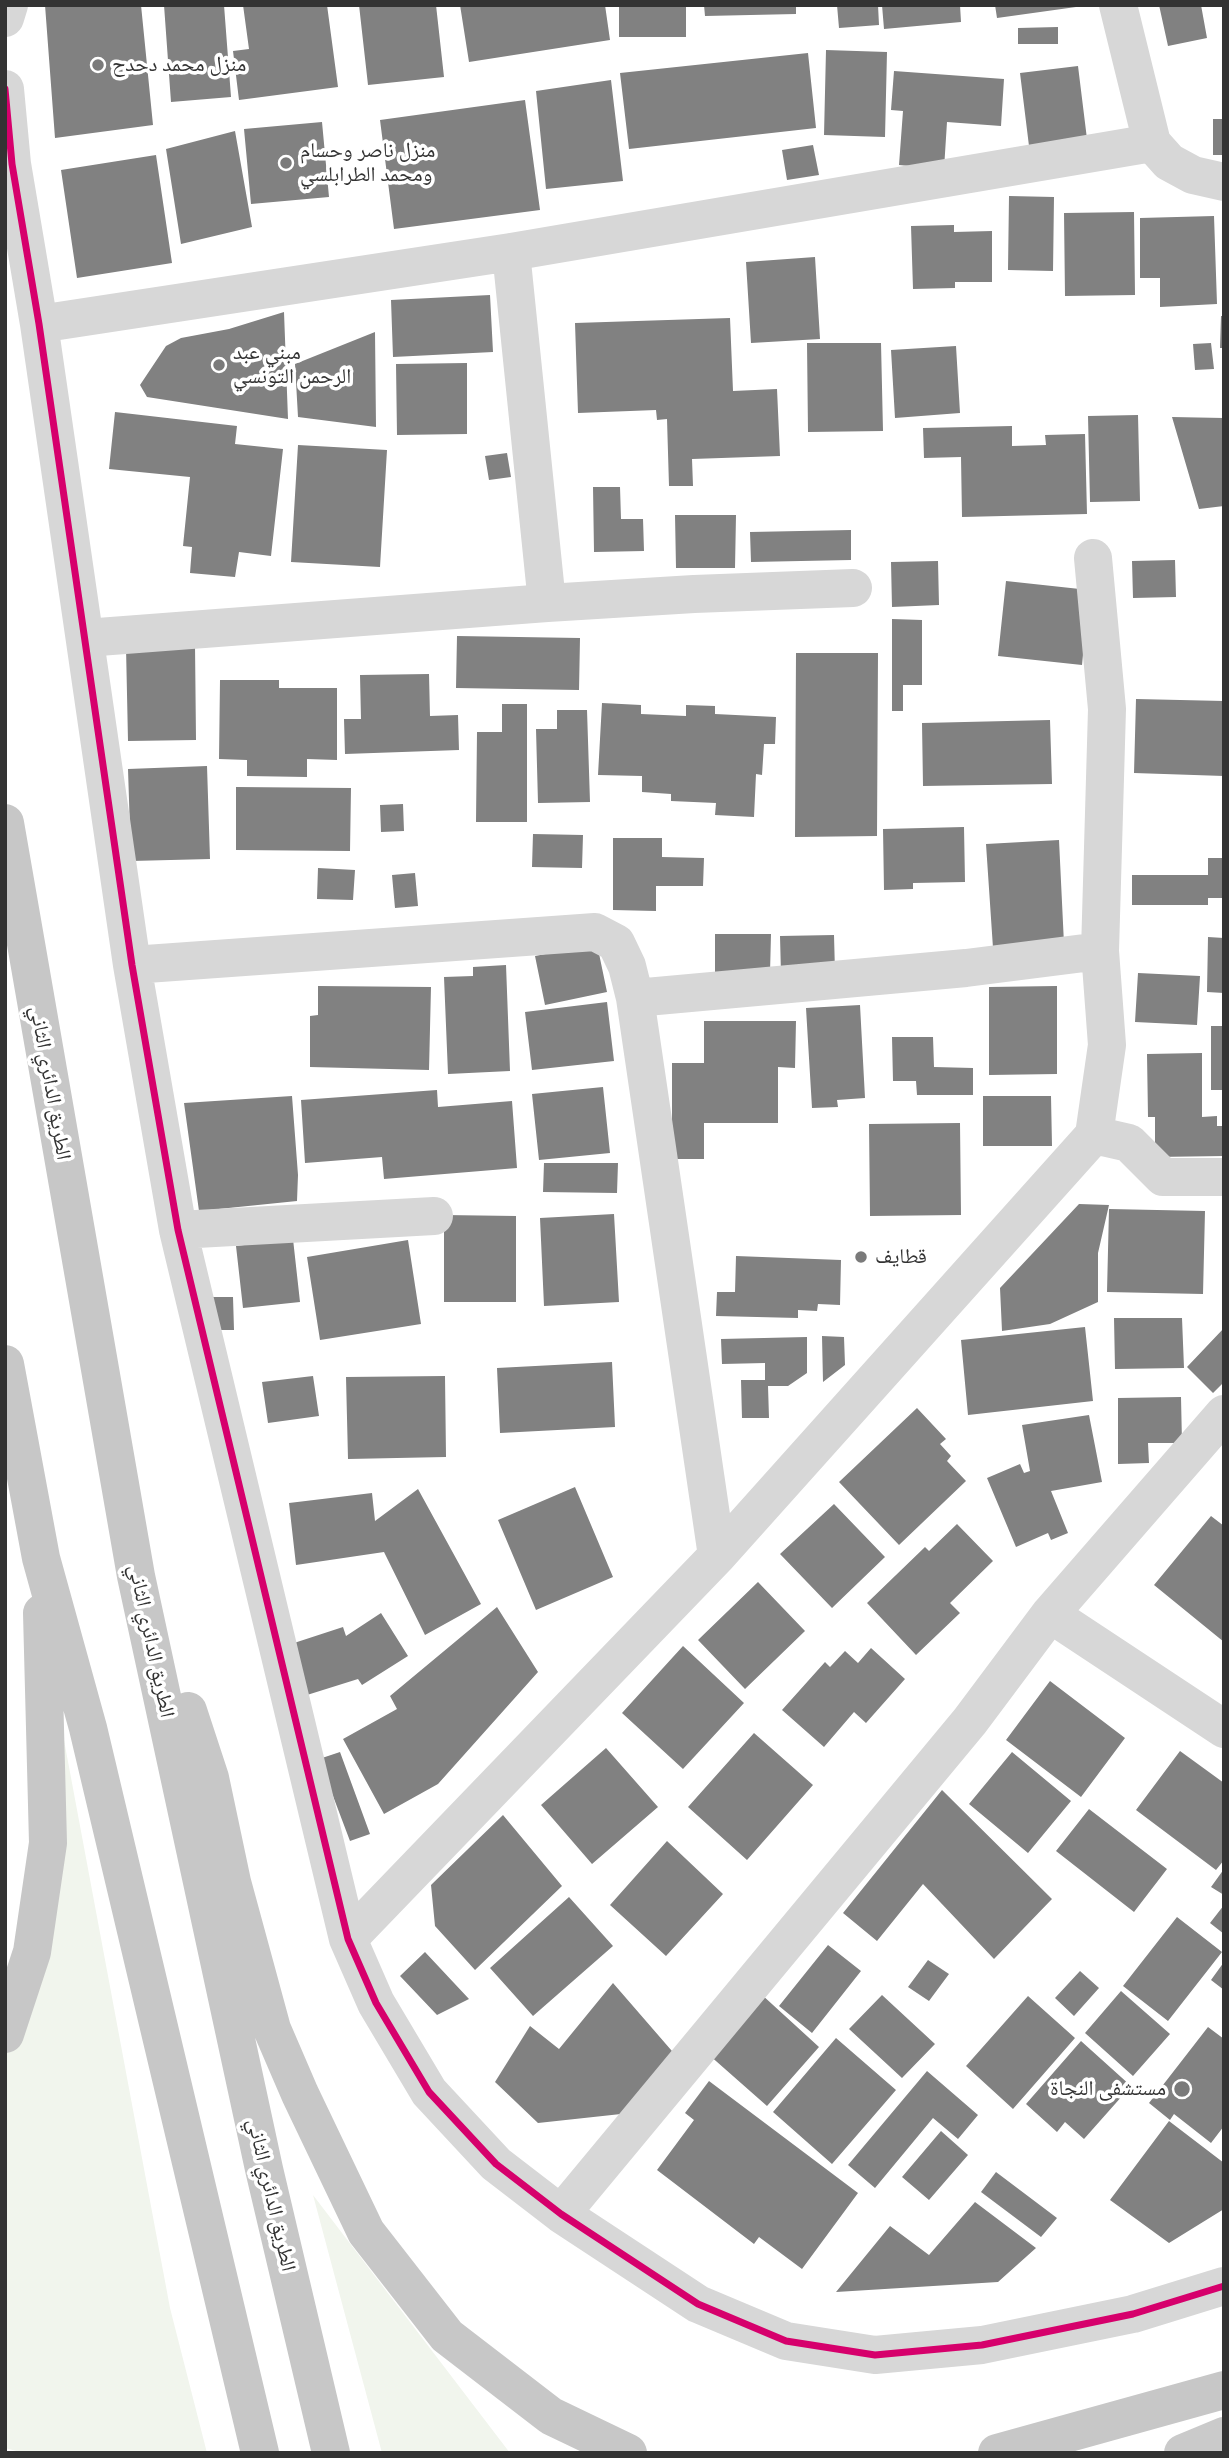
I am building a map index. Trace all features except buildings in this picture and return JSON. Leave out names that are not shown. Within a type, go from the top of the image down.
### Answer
[{"type":"highway","name":"الطريق الدائري الثاني","points":[[5,823],[136,1576],[264,2169],[331,2453]]},
{"type":"highway","points":[[5,1364],[41,1558],[88,1728],[260,2453]]},
{"type":"highway","points":[[5,2034],[32,1952],[48,1843],[41,1558]]},
{"type":"highway","points":[[136,1576],[173,1667],[210,1778],[232,1882],[272,2029],[366,2232],[447,2336],[551,2416],[628,2453]]},
{"type":"highway","points":[[997,2453],[1224,2390]]},
{"type":"main road","points":[[1183,2453],[1224,2436]]},
{"type":"street","points":[[5,18],[9,5]]},
{"type":"street","points":[[1118,5],[1152,143],[1169,163],[1193,175],[1224,182]]},
{"type":"street","points":[[5,89],[12,163],[39,324],[132,965],[178,1230],[348,1938],[376,2003],[429,2092],[496,2164],[561,2214],[698,2304],[786,2341],[875,2355],[982,2345],[1133,2314],[1224,2286]]},
{"type":"street","points":[[39,324],[511,252],[1152,143]]},
{"type":"street","points":[[511,252],[547,603]]},
{"type":"street","points":[[348,1938],[717,1556],[1094,1135],[1107,1045],[1100,951],[1107,709],[1093,558]]},
{"type":"street","points":[[85,638],[547,603],[853,588]]},
{"type":"street","points":[[132,965],[596,932],[616,943],[627,967],[635,998],[717,1556]]},
{"type":"street","points":[[635,998],[966,968],[1100,951]]},
{"type":"street","points":[[1094,1135],[1129,1143],[1163,1177],[1224,1177]]},
{"type":"street","points":[[178,1230],[434,1216]]},
{"type":"street","points":[[561,2214],[970,1721],[1050,1614],[1224,1414]]},
{"type":"street","points":[[1050,1614],[1224,1729]]},
{"type":"shaded area","points":[[58,1708],[170,2308],[207,2453],[24,2453],[5,2448],[5,2034]]},
{"type":"shaded area","points":[[313,2195],[510,2453],[382,2453]]},
{"type":"cycle path","points":[[5,89],[12,164],[39,324],[132,965],[178,1230],[348,1939],[376,2003],[429,2092],[496,2164],[561,2214],[698,2304],[786,2341],[875,2355],[982,2345],[1133,2314],[1224,2286]]},
{"type":"place","name":"منزل محمد دحدح","points":[[98,65]]},
{"type":"place","name":"منزل ناصر وحسام ومحمد الطرابلسي","points":[[286,163]]},
{"type":"place","name":"مبني عبد الرحمن التونسي","points":[[219,365]]},
{"type":"place","name":"قطايف","points":[[861,1257]]},
{"type":"place","name":"مستشفى النجاة","points":[[1182,2089]]}]
